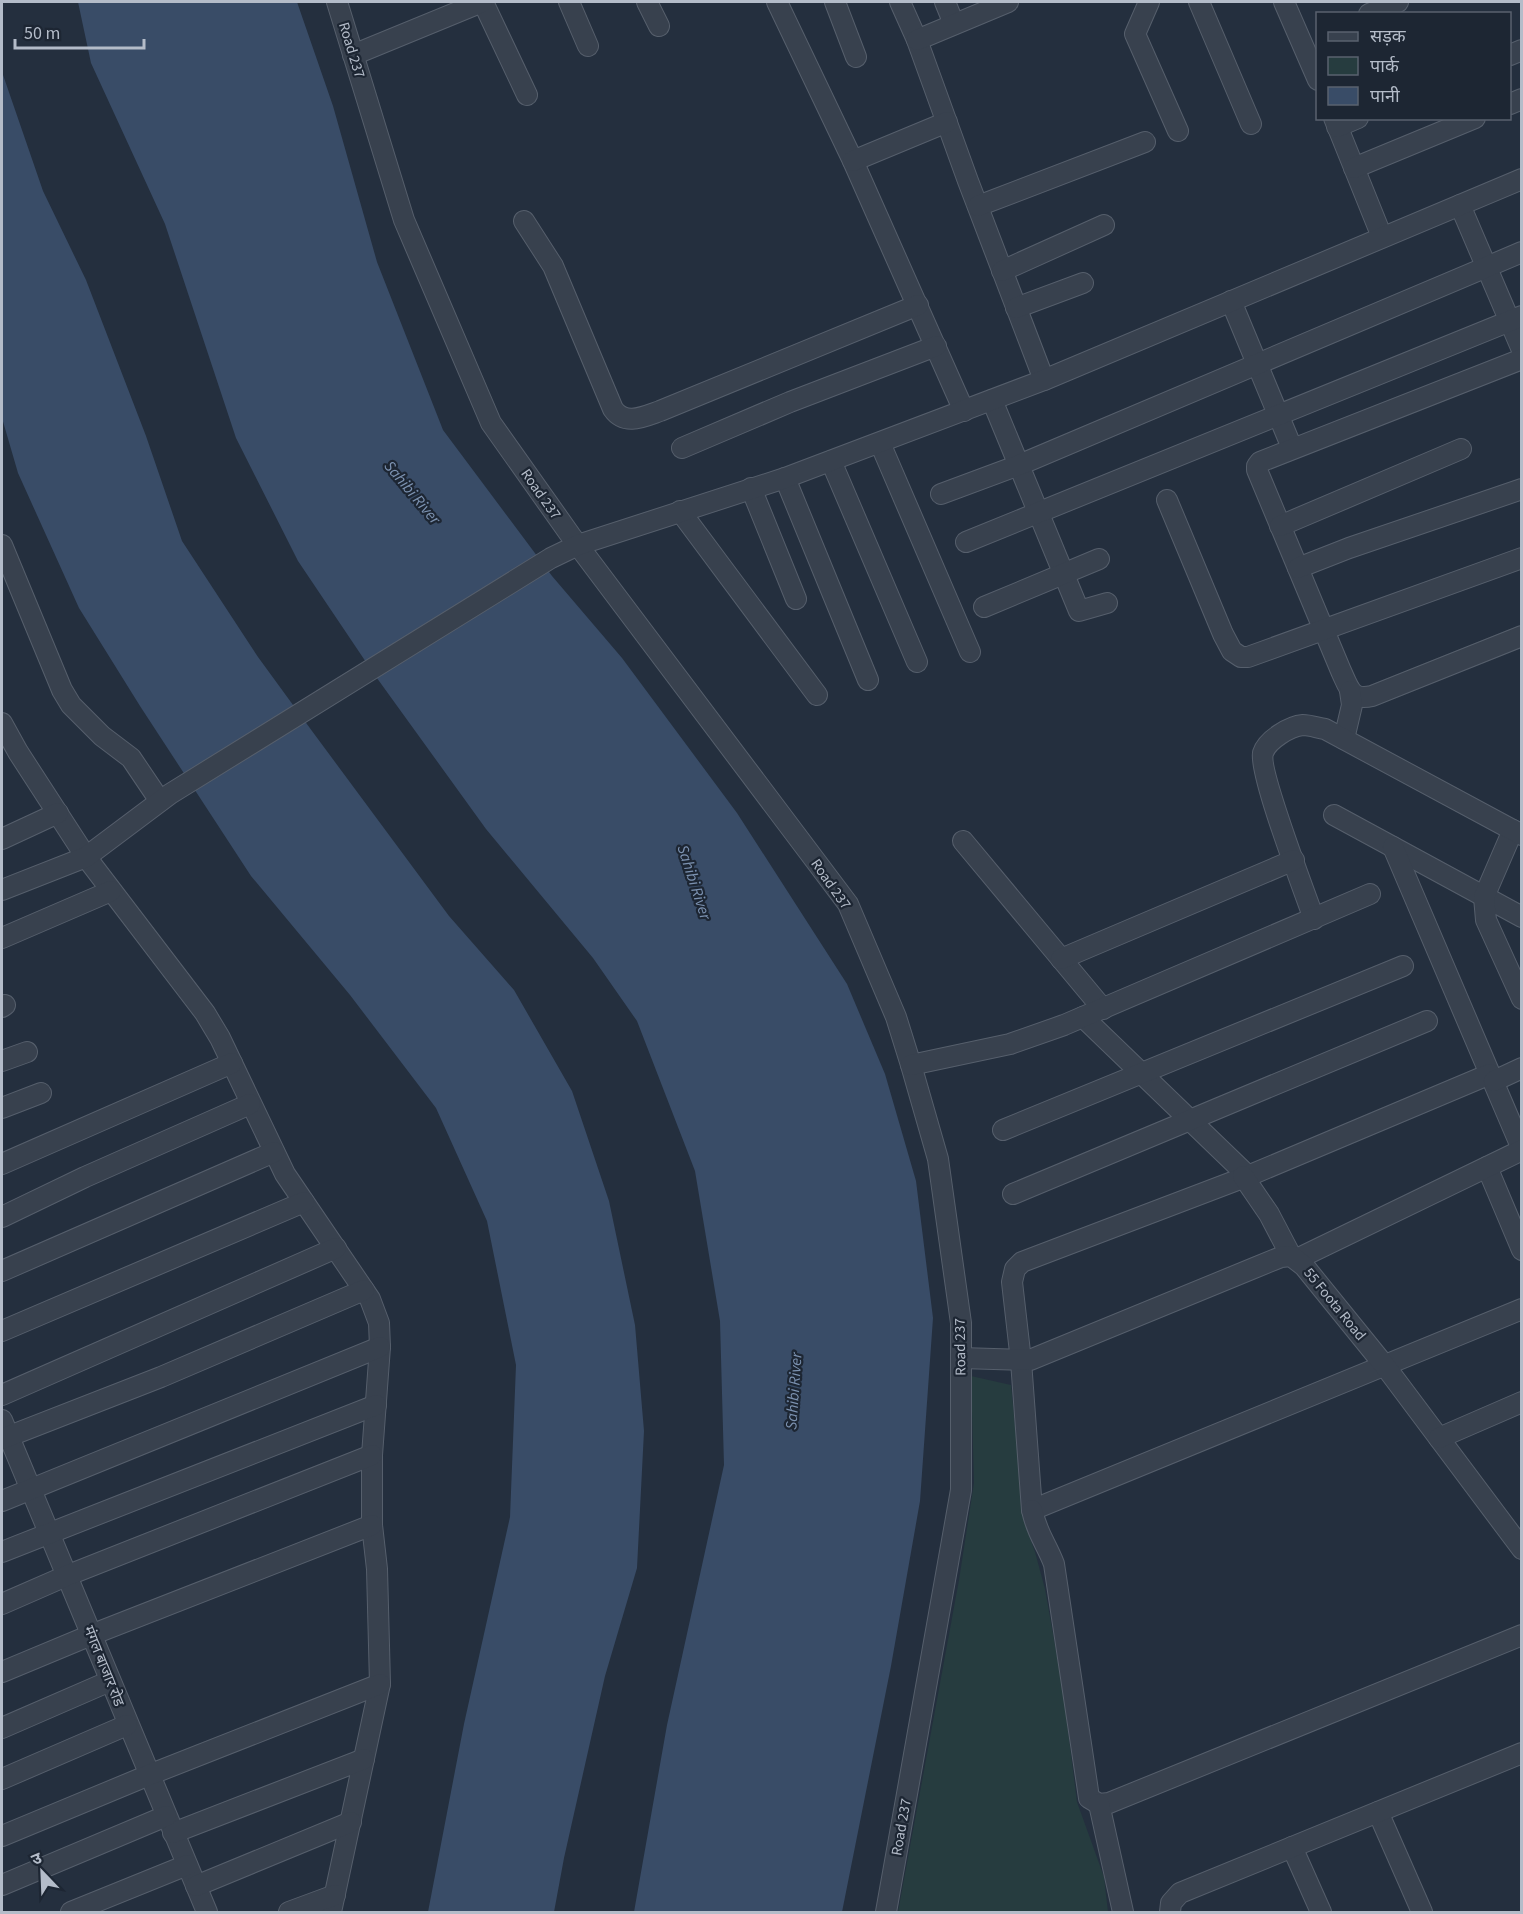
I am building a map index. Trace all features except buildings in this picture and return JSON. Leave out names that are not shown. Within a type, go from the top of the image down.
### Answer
[{"type":"street","name":"Road 237","points":[[337,2],[404,220],[491,423],[579,545],[848,904],[896,1017],[911,1065],[938,1159],[961,1323],[961,1490],[886,1912]]},
{"type":"street","points":[[353,54],[447,8],[482,2],[526,94]]},
{"type":"street","points":[[569,2],[588,46]]},
{"type":"street","points":[[647,2],[659,26]]},
{"type":"street","points":[[777,2],[853,161],[964,411]]},
{"type":"street","points":[[835,2],[856,57]]},
{"type":"street","points":[[900,2],[917,40],[1044,380]]},
{"type":"street","points":[[945,2],[954,24]]},
{"type":"street","points":[[917,40],[1008,2]]},
{"type":"street","points":[[1149,2],[1135,34],[1178,131]]},
{"type":"street","points":[[1199,2],[1251,124]]},
{"type":"street","points":[[1284,2],[1309,38],[1316,75]]},
{"type":"street","points":[[1374,12],[1398,2]]},
{"type":"street","points":[[1354,168],[1470,120]]},
{"type":"street","points":[[853,161],[947,122]]},
{"type":"street","points":[[1336,123],[1382,237]]},
{"type":"street","points":[[978,206],[1144,142]]},
{"type":"street","points":[[2,890],[86,857],[165,798],[551,558],[579,545],[785,478],[1044,380],[1521,179]]},
{"type":"street","points":[[1460,205],[1488,267],[1516,318],[1521,350]]},
{"type":"street","points":[[524,221],[553,266],[613,409],[625,420],[660,411],[918,305]]},
{"type":"street","points":[[1002,270],[1104,225]]},
{"type":"street","points":[[941,494],[1019,465],[1521,252]]},
{"type":"street","points":[[1016,308],[1083,283]]},
{"type":"street","points":[[1231,301],[1292,448]]},
{"type":"street","points":[[966,542],[1516,318]]},
{"type":"street","points":[[682,448],[790,402],[936,346]]},
{"type":"street","points":[[1344,739],[1352,705],[1350,691],[1258,474],[1257,466],[1260,462],[1292,448],[1521,359]]},
{"type":"street","points":[[992,400],[1079,611],[1107,603]]},
{"type":"street","points":[[880,442],[970,652]]},
{"type":"street","points":[[1280,526],[1461,449]]},
{"type":"street","points":[[831,461],[917,662]]},
{"type":"street","points":[[785,478],[868,680]]},
{"type":"street","points":[[751,488],[796,599]]},
{"type":"street","points":[[1298,568],[1349,548],[1521,489]]},
{"type":"street","points":[[1167,500],[1223,634],[1236,655],[1241,657],[1248,657],[1521,558]]},
{"type":"street","points":[[680,511],[817,695]]},
{"type":"street","points":[[2,545],[62,690],[71,705],[102,736],[130,758],[165,798]]},
{"type":"street","points":[[984,607],[1099,559]]},
{"type":"street","points":[[1350,691],[1356,697],[1372,696],[1521,636]]},
{"type":"street","points":[[2,723],[10,755],[58,813],[86,857],[145,937],[192,994],[220,1038],[274,1152],[304,1203],[370,1299],[379,1323],[380,1347],[372,1455],[372,1526],[377,1569],[380,1684],[333,1904],[289,1912]]},
{"type":"street","points":[[1314,918],[1264,769],[1262,755],[1266,745],[1275,736],[1301,725],[1325,729],[1517,833],[1484,897],[1486,920],[1521,999]]},
{"type":"street","points":[[2,839],[58,813]]},
{"type":"street","points":[[1334,815],[1521,917]]},
{"type":"street","points":[[963,841],[1103,1009]]},
{"type":"street","points":[[1083,1017],[1245,1176],[1294,1257],[1521,1150],[1393,847]]},
{"type":"street","points":[[1061,959],[1294,860]]},
{"type":"street","points":[[2,938],[111,891]]},
{"type":"street","points":[[911,1065],[1010,1044],[1083,1017],[1370,894]]},
{"type":"street","points":[[1003,1131],[1403,966]]},
{"type":"street","points":[[1013,1194],[1427,1021]]},
{"type":"street","points":[[2,1061],[27,1052]]},
{"type":"street","points":[[2,1164],[232,1063]]},
{"type":"street","points":[[1521,1068],[1022,1262],[1016,1269],[1012,1282],[1021,1361],[1032,1510],[1038,1534],[1050,1552],[1054,1564],[1089,1798],[1099,1804],[1109,1803],[1521,1635]]},
{"type":"street","points":[[2,1108],[41,1093]]},
{"type":"street","points":[[2,1217],[85,1177],[250,1104]]},
{"type":"street","points":[[2,1271],[274,1152]]},
{"type":"street","points":[[1487,1167],[1521,1250]]},
{"type":"street","points":[[2,1331],[304,1203]]},
{"type":"street","points":[[2,1395],[336,1248]]},
{"type":"street","name":"55 Foota Road","points":[[961,1358],[1021,1361],[1039,1357],[1281,1257],[1294,1257],[1385,1366],[1521,1549]]},
{"type":"street","points":[[4,1432],[161,1377],[364,1290]]},
{"type":"street","points":[[1032,1510],[1521,1310]]},
{"type":"street","points":[[2,1501],[380,1347]]},
{"type":"street","points":[[1439,1438],[1521,1402]]},
{"type":"street","points":[[2,1552],[376,1405]]},
{"type":"street","name":"मंगल बाजार रोड","points":[[4,1432],[207,1912]]},
{"type":"street","points":[[2,1604],[66,1576],[372,1455]]},
{"type":"street","points":[[2,1672],[372,1526]]},
{"type":"street","points":[[2,1728],[110,1681]]},
{"type":"street","points":[[2,1836],[380,1684]]},
{"type":"street","points":[[2,1779],[128,1725]]},
{"type":"street","points":[[1170,1912],[1171,1903],[1180,1893],[1521,1753]]},
{"type":"street","points":[[2,1885],[364,1759]]},
{"type":"street","points":[[1099,1804],[1123,1912]]},
{"type":"street","points":[[1378,1812],[1422,1912]]},
{"type":"street","points":[[195,1886],[351,1822]]},
{"type":"street","points":[[1292,1847],[1321,1912]]},
{"type":"street","points":[[71,1912],[187,1865]]},
{"type":"green space","points":[[971,1376],[1011,1385],[1025,1524],[1045,1589],[1063,1690],[1077,1802],[1104,1877],[1108,1912],[898,1912],[959,1580],[974,1483]]},
{"type":"water","name":"Sahibi River","points":[[78,2],[297,2],[333,106],[377,262],[443,430],[552,576],[622,658],[737,813],[847,984],[885,1074],[916,1181],[933,1318],[920,1501],[891,1666],[842,1912],[634,1912],[667,1725],[724,1465],[720,1321],[695,1171],[637,1021],[593,958],[486,829],[374,674],[298,561],[236,438],[165,224],[91,63]]},
{"type":"water","points":[[2,72],[43,191],[86,280],[146,436],[182,541],[258,657],[312,731],[449,916],[514,990],[572,1091],[609,1201],[635,1325],[644,1431],[637,1568],[605,1676],[554,1912],[428,1912],[464,1724],[510,1517],[516,1365],[487,1221],[436,1108],[350,995],[251,876],[140,706],[79,608],[18,473],[2,418]]}]
